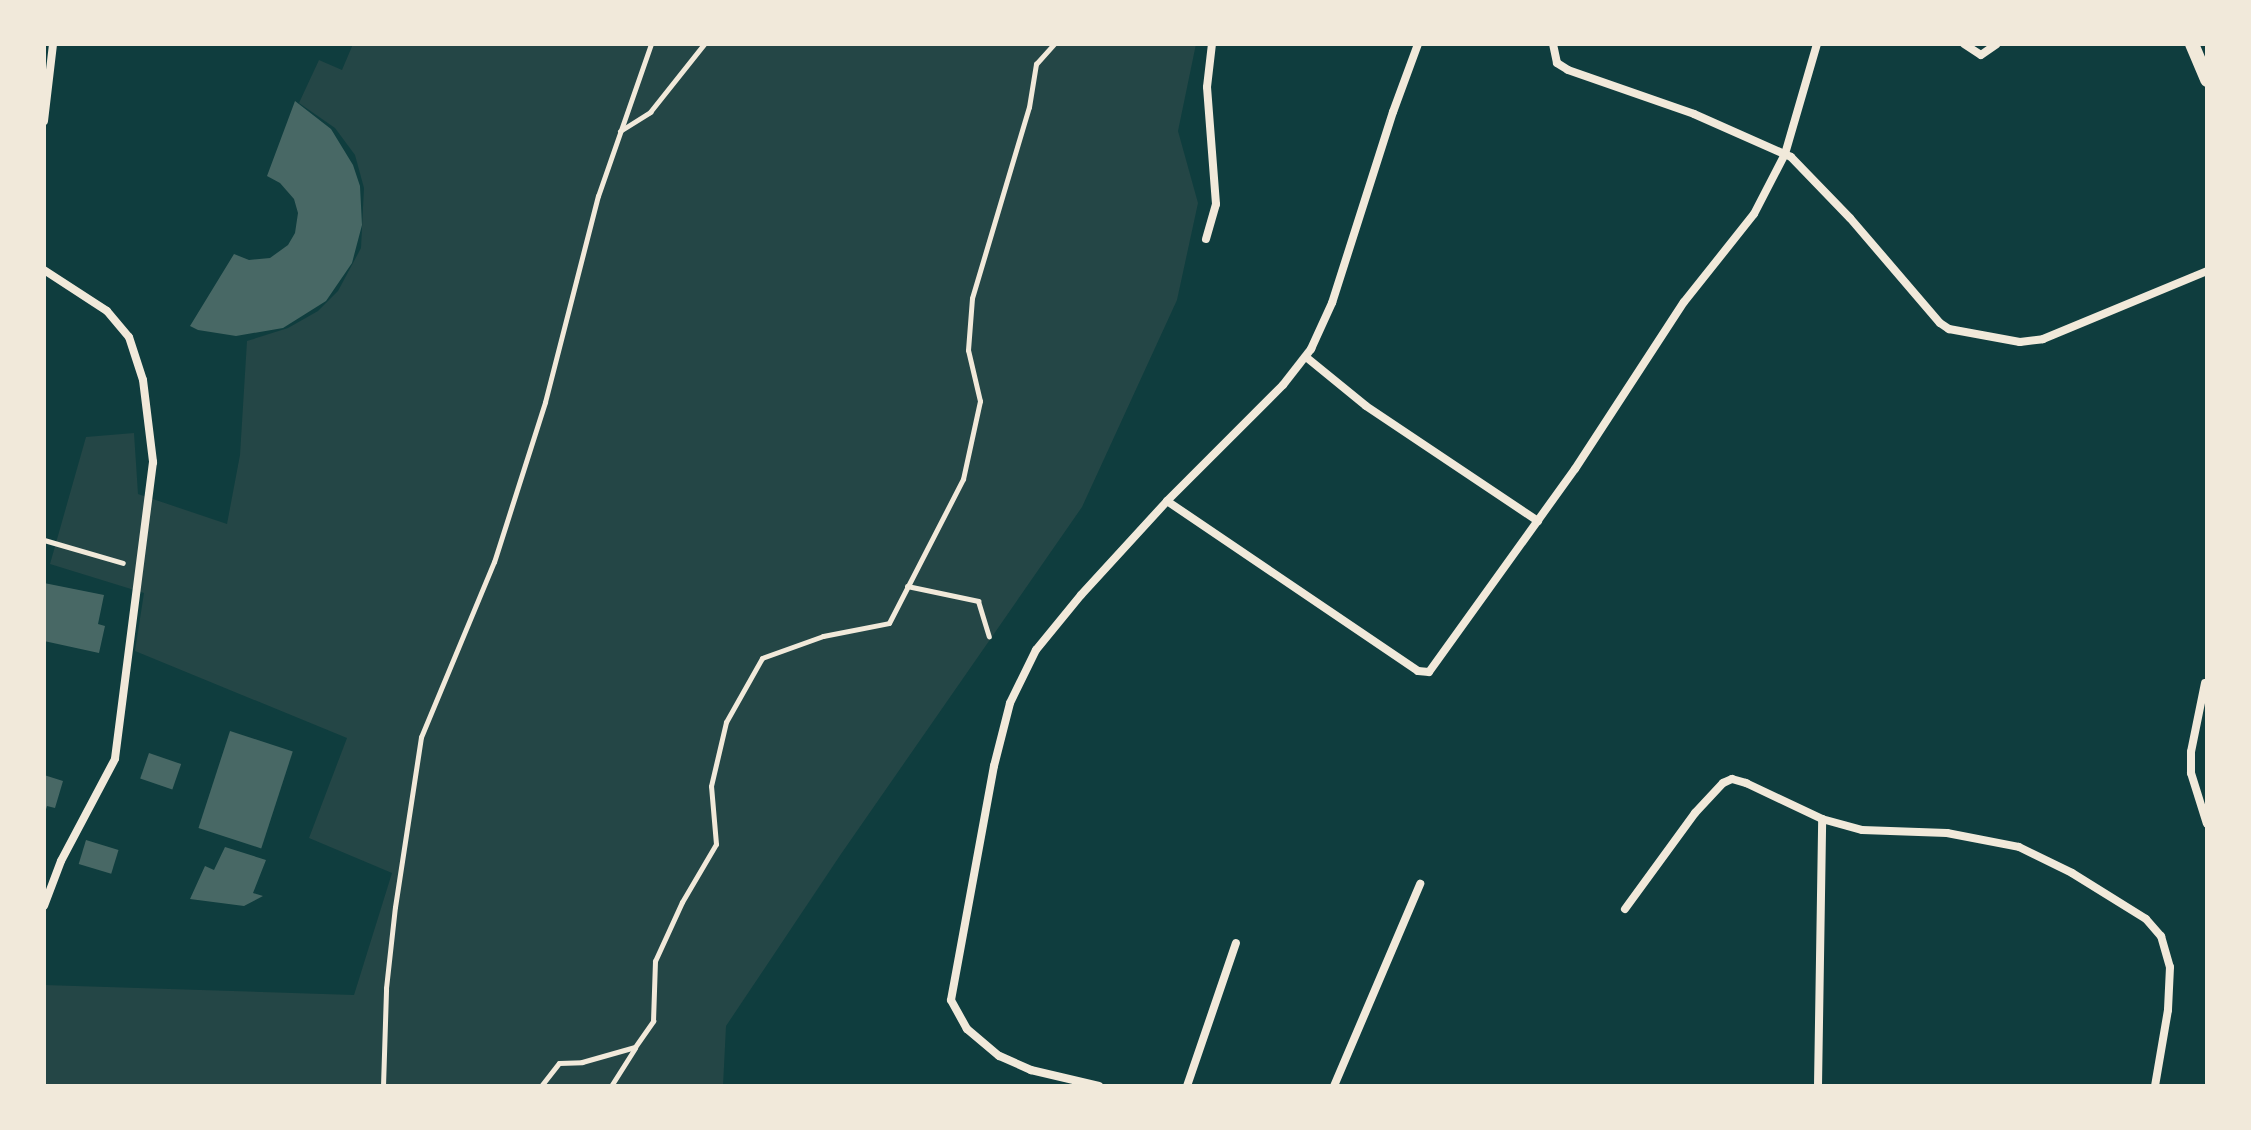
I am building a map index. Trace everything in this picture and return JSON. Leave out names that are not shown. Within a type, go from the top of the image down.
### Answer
[{"type":"street","points":[[44,121],[53,44]]},
{"type":"street","points":[[1206,239],[1216,204],[1207,87],[1212,44]]},
{"type":"street","points":[[1099,1086],[1031,1070],[999,1056],[960,1020],[953,1008],[951,993],[1000,737],[1018,681],[1036,650],[1081,595],[1167,501],[1283,385],[1306,357],[1335,293],[1418,44]]},
{"type":"street","points":[[1553,44],[1557,63],[1568,70],[1694,114],[1785,154],[1808,171],[1940,323],[1949,329],[2020,342],[2043,339],[2207,271]]},
{"type":"street","points":[[1167,501],[1418,671],[1429,672],[1538,521],[1684,302],[1746,226],[1785,154],[1817,44]]},
{"type":"street","points":[[1964,44],[1983,55],[1997,44]]},
{"type":"street","points":[[2192,44],[2207,80]]},
{"type":"street","points":[[44,270],[116,319],[136,354],[143,380],[153,462],[115,759],[61,861],[44,906]]},
{"type":"street","points":[[1306,357],[1366,406],[1538,521]]},
{"type":"street","points":[[2205,683],[2191,752],[2195,792],[2207,824]]},
{"type":"street","points":[[1625,909],[1695,813],[1723,783],[1732,779],[1822,819],[1862,830],[1947,833],[2019,847],[2072,873],[2146,919],[2161,936],[2170,967],[2166,1031],[2155,1086]]},
{"type":"street","points":[[1818,1086],[1822,819]]},
{"type":"street","points":[[1334,1086],[1420,884]]},
{"type":"street","points":[[1187,1086],[1236,943]]},
{"type":"path","points":[[390,1086],[382,1083],[395,907],[421,737],[494,562],[545,402],[598,196],[651,44]]},
{"type":"path","points":[[619,132],[650,112],[704,44]]},
{"type":"path","points":[[611,1086],[653,1021],[655,961],[682,902],[716,844],[711,786],[726,722],[762,658],[823,636],[889,623],[963,479],[980,401],[968,350],[972,298],[1029,107],[1036,64],[1054,44]]},
{"type":"path","points":[[44,540],[139,568]]},
{"type":"path","points":[[907,586],[978,601],[989,636]]},
{"type":"path","points":[[541,1086],[559,1063],[582,1062],[635,1047]]},
{"type":"shaded area","points":[[353,44],[1196,44],[1178,131],[1198,203],[1177,300],[1082,507],[841,854],[726,1026],[723,1086],[44,1086],[44,985],[354,995],[392,873],[309,838],[347,738],[135,651],[144,593],[50,564],[86,437],[134,433],[138,494],[227,524],[240,455],[247,341],[288,328],[318,311],[338,291],[361,248],[364,188],[355,155],[335,128],[299,103],[319,60],[342,70]]},
{"type":"building","points":[[295,101],[331,129],[353,165],[360,186],[362,225],[352,263],[326,301],[283,328],[236,336],[198,330],[190,326],[234,254],[249,260],[270,258],[288,245],[295,233],[298,213],[294,199],[280,183],[267,176]]},
{"type":"building","points":[[44,583],[104,595],[98,624],[105,626],[99,653],[44,641]]},
{"type":"building","points":[[230,731],[293,751],[261,848],[198,828]]},
{"type":"building","points":[[149,753],[181,764],[172,790],[140,779]]},
{"type":"building","points":[[44,775],[63,781],[55,808],[47,806],[45,813]]},
{"type":"building","points":[[86,840],[119,850],[111,874],[79,864]]},
{"type":"building","points":[[225,847],[266,860],[253,893],[263,896],[244,906],[190,899],[205,866],[214,870]]}]
